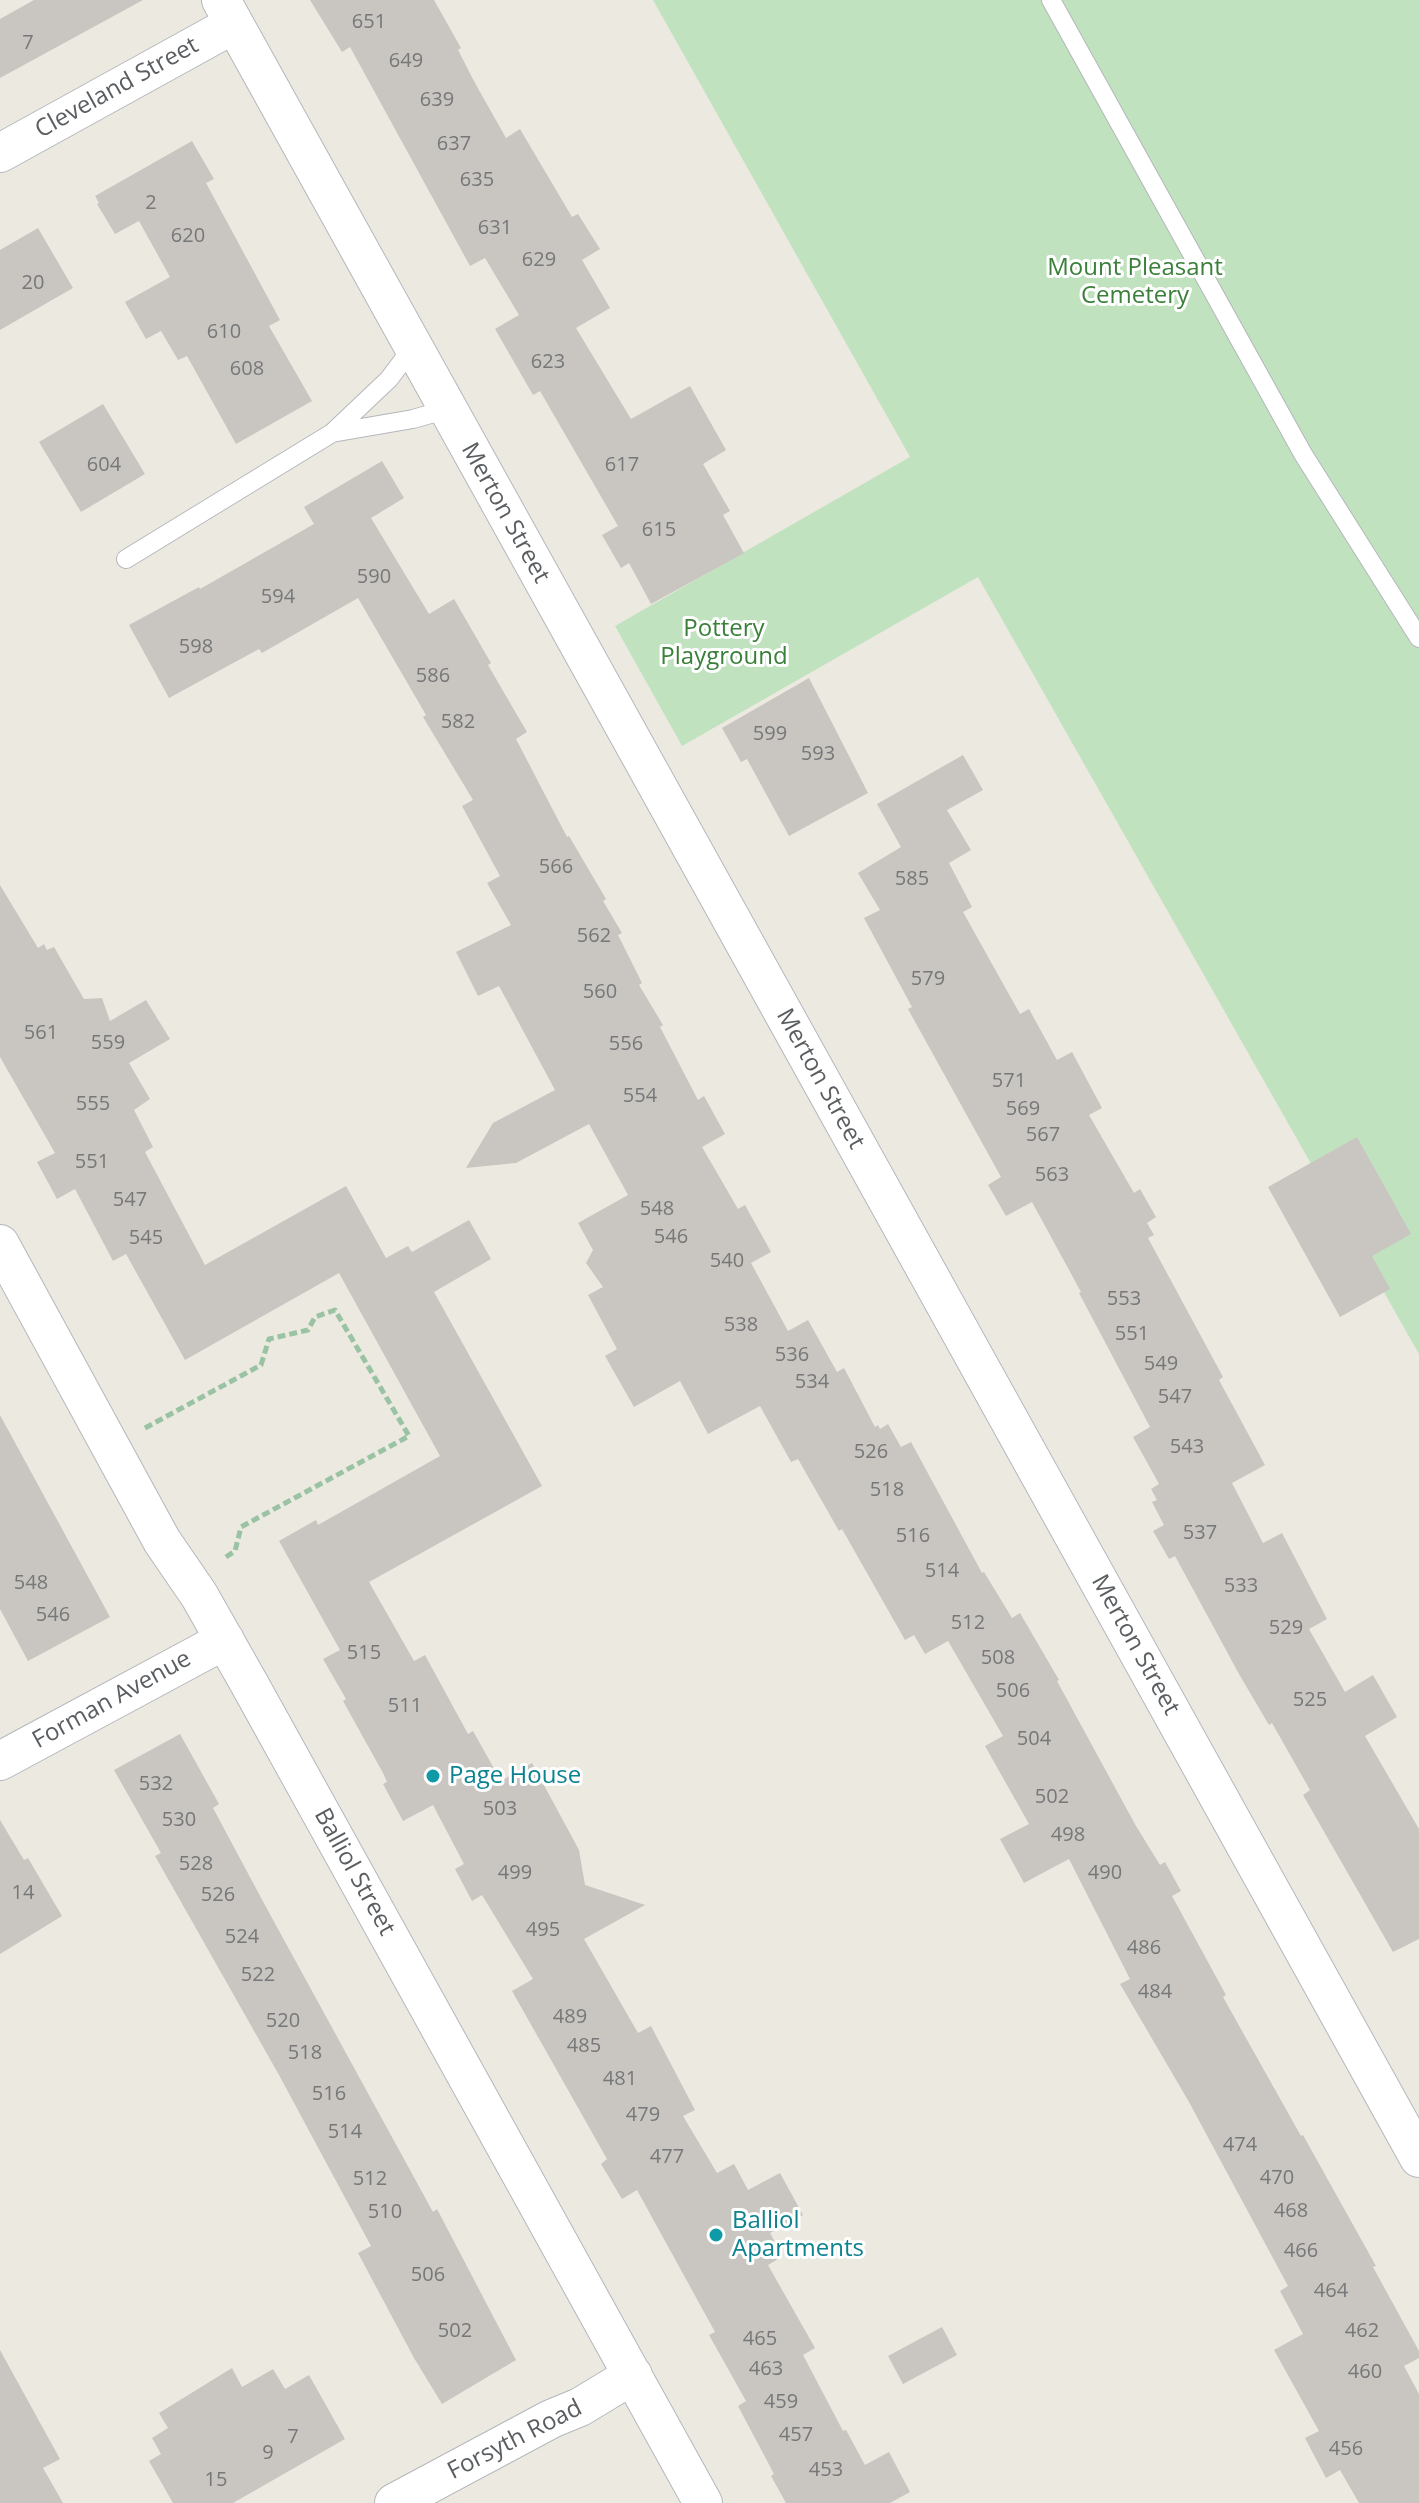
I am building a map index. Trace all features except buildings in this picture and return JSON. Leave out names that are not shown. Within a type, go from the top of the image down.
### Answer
[{"type":"street","name":"Cleveland Street","points":[[0,153],[227,12]]},
{"type":"street","name":"Merton Street","points":[[227,12],[1419,2158]]},
{"type":"street","name":"Balliol Street","points":[[0,1244],[162,1541],[225,1640],[703,2503]]},
{"type":"street","name":"Forman Avenue","points":[[0,1761],[225,1640]]},
{"type":"street","name":"Forsyth Road","points":[[394,2503],[551,2419],[580,2407],[633,2375]]},
{"type":"lane","points":[[1051,0],[1303,454],[1419,638]]},
{"type":"lane","points":[[126,559],[332,433],[389,379],[413,347]]},
{"type":"lane","points":[[332,433],[413,419],[448,409]]},
{"type":"path","points":[[138,1431],[261,1365],[269,1339],[308,1330],[315,1317],[335,1310],[409,1436],[241,1527],[235,1551],[213,1566]]},
{"type":"green space","name":"Mount Pleasant Cemetery","points":[[653,0],[1419,0],[1419,1354],[978,577],[682,746],[615,626],[910,457]]},
{"type":"place","name":"Page House","points":[[433,1776]]},
{"type":"place","name":"Balliol Apartments","points":[[716,2235]]},
{"type":"park label","name":"Pottery Playground","points":[[724,643]]}]
